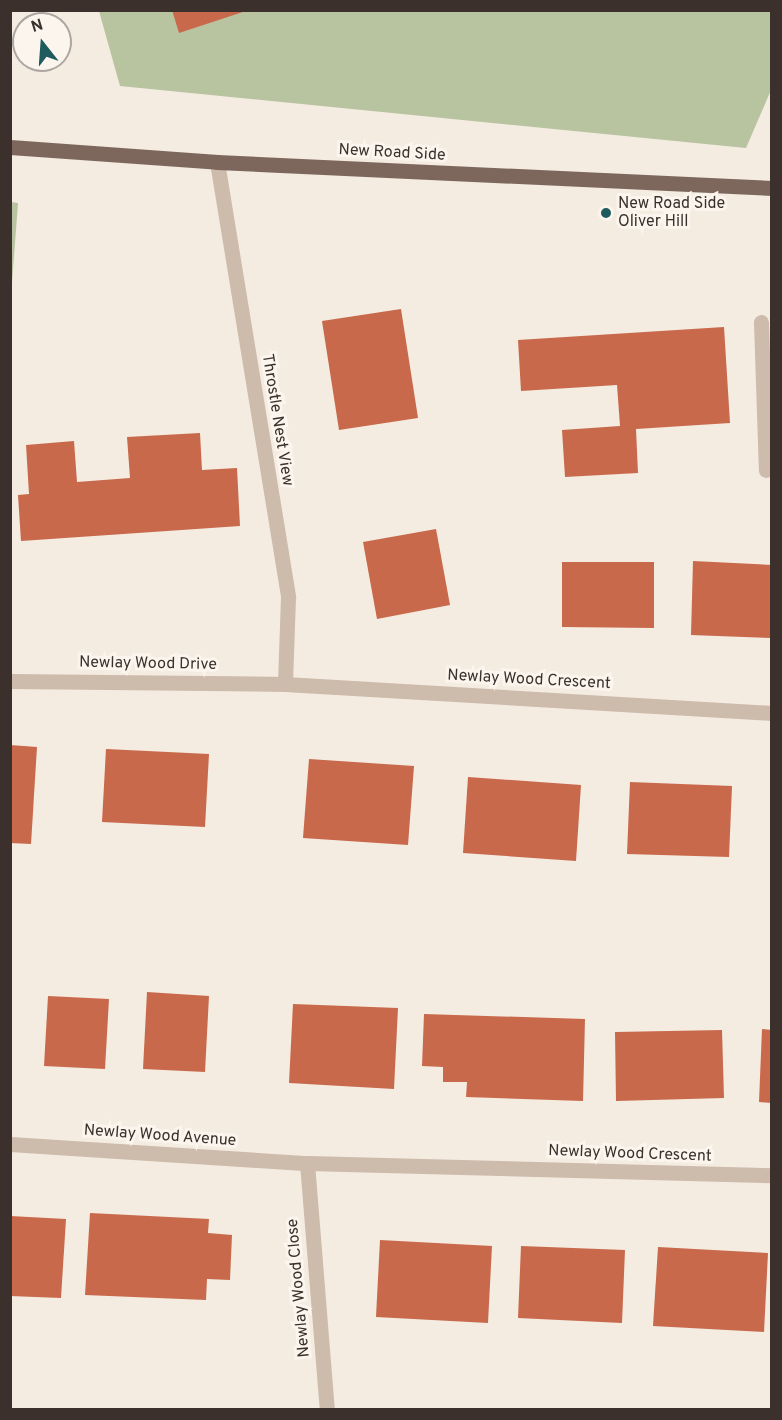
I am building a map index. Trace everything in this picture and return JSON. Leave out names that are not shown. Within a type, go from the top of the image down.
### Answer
[{"type":"main road","name":"New Road Side","points":[[10,147],[217,162],[771,188]]},
{"type":"street","name":"Throstle Nest View","points":[[217,162],[288,597],[285,684]]},
{"type":"street","points":[[760,322],[768,440],[766,470]]},
{"type":"street","name":"Newlay Wood Drive","points":[[10,681],[285,684]]},
{"type":"street","name":"Newlay Wood Crescent","points":[[285,684],[771,713]]},
{"type":"street","name":"Newlay Wood Avenue","points":[[10,1144],[307,1163]]},
{"type":"street","name":"Newlay Wood Crescent","points":[[307,1163],[771,1175]]},
{"type":"street","name":"Newlay Wood Close","points":[[307,1163],[327,1410]]},
{"type":"green space","points":[[99,11],[770,11],[771,90],[746,148],[120,86]]},
{"type":"green space","points":[[10,202],[18,203],[11,296]]},
{"type":"building","points":[[172,10],[245,10],[246,11],[179,33]]},
{"type":"building","points":[[401,309],[418,418],[339,430],[322,321]]},
{"type":"building","points":[[724,327],[730,423],[636,429],[638,473],[565,477],[562,430],[620,426],[617,385],[521,391],[518,340]]},
{"type":"building","points":[[200,433],[202,470],[237,468],[240,526],[21,541],[18,495],[29,494],[26,445],[74,441],[77,482],[130,478],[127,437]]},
{"type":"building","points":[[436,529],[450,605],[377,619],[363,542]]},
{"type":"building","points":[[693,561],[772,565],[772,638],[691,635]]},
{"type":"building","points":[[562,562],[654,562],[654,628],[562,627]]},
{"type":"building","points":[[10,745],[37,747],[31,844],[10,843]]},
{"type":"building","points":[[106,749],[209,754],[205,827],[102,822]]},
{"type":"building","points":[[309,759],[414,766],[408,845],[303,838]]},
{"type":"building","points":[[468,777],[581,785],[576,861],[463,853]]},
{"type":"building","points":[[630,782],[732,786],[729,857],[627,854]]},
{"type":"building","points":[[147,992],[209,996],[205,1072],[143,1069]]},
{"type":"building","points":[[48,996],[109,999],[105,1069],[44,1066]]},
{"type":"building","points":[[293,1004],[398,1008],[394,1089],[289,1083]]},
{"type":"building","points":[[424,1014],[585,1019],[583,1101],[466,1097],[467,1082],[443,1082],[443,1067],[422,1066]]},
{"type":"building","points":[[762,1029],[772,1030],[772,1103],[759,1102]]},
{"type":"building","points":[[722,1030],[724,1098],[616,1101],[615,1032]]},
{"type":"building","points":[[90,1213],[209,1219],[208,1233],[232,1235],[230,1280],[207,1279],[206,1300],[85,1295]]},
{"type":"building","points":[[10,1216],[66,1219],[61,1298],[10,1296]]},
{"type":"building","points":[[380,1240],[492,1246],[488,1323],[376,1317]]},
{"type":"building","points":[[521,1246],[625,1250],[622,1323],[518,1318]]},
{"type":"building","points":[[658,1247],[768,1253],[764,1332],[653,1326]]},
{"type":"place","name":"New Road Side Oliver Hill","points":[[606,213]]}]
